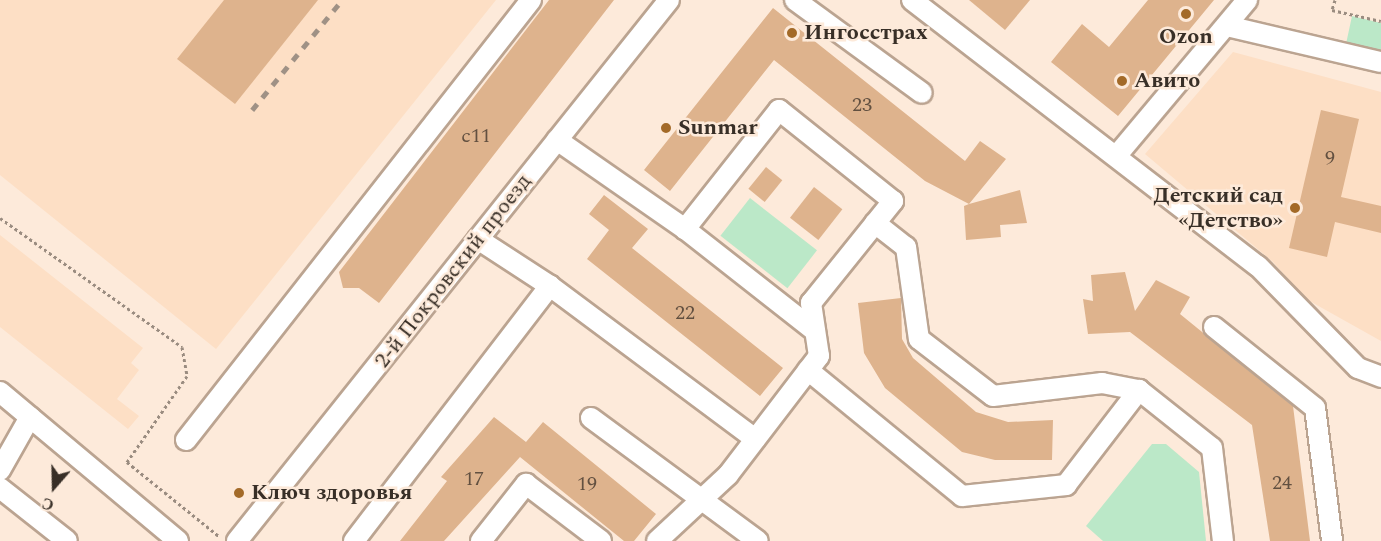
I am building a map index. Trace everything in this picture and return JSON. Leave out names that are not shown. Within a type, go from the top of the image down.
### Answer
[{"type":"street","points":[[186,440],[531,0]]},
{"type":"street","name":"2-й Покровский проезд","points":[[231,538],[478,239],[669,0]]},
{"type":"street","points":[[795,0],[922,93]]},
{"type":"street","points":[[912,0],[1118,154],[1258,266],[1358,368],[1381,377]]},
{"type":"street","points":[[1118,154],[1247,0]]},
{"type":"street","points":[[1227,26],[1381,62]]},
{"type":"street","points":[[657,541],[699,497],[728,475],[819,356],[811,303],[893,201],[779,110],[685,229]]},
{"type":"street","points":[[557,140],[685,229],[815,331]]},
{"type":"street","points":[[875,224],[906,247],[919,339],[993,396],[1102,383],[1139,390],[1212,448],[1223,541]]},
{"type":"street","points":[[478,239],[550,286],[755,438]]},
{"type":"street","points":[[354,541],[550,286]]},
{"type":"street","points":[[1214,327],[1315,408],[1332,541]]},
{"type":"street","points":[[808,370],[962,496],[1066,485],[1139,390]]},
{"type":"street","points":[[0,392],[178,541]]},
{"type":"street","points":[[0,470],[30,417]]},
{"type":"street","points":[[591,418],[758,541]]},
{"type":"street","points":[[481,541],[526,484],[601,541]]},
{"type":"street","points":[[0,488],[67,541]]},
{"type":"path","points":[[1335,0],[1332,10],[1381,21]]},
{"type":"path","points":[[0,218],[182,347],[187,376],[127,462],[219,537],[231,538]]},
{"type":"shaded area","points":[[0,0],[496,0],[216,349],[0,175]]},
{"type":"shaded area","name":"Детский сад «Детство»","points":[[1233,52],[1381,92],[1381,341],[1306,299],[1273,262],[1145,154]]},
{"type":"shaded area","points":[[0,235],[143,348],[131,363],[139,370],[117,399],[139,416],[128,429],[0,327]]},
{"type":"green space","points":[[1352,16],[1381,23],[1381,52],[1346,44]]},
{"type":"green space","points":[[750,198],[817,250],[787,288],[720,236]]},
{"type":"green space","points":[[1152,444],[1166,444],[1199,472],[1206,541],[1103,541],[1086,526]]},
{"type":"building","points":[[224,0],[318,0],[235,104],[177,59]]},
{"type":"building","points":[[549,0],[614,0],[379,303],[359,288],[343,288],[339,272]]},
{"type":"building","points":[[969,0],[1030,0],[1005,30]]},
{"type":"building","points":[[1148,0],[1214,0],[1118,116],[1051,62],[1082,24],[1109,47]]},
{"type":"building","points":[[773,8],[965,161],[980,141],[1006,159],[969,204],[925,181],[774,60],[670,191],[644,170]]},
{"type":"building","points":[[1321,110],[1359,119],[1341,197],[1381,206],[1381,233],[1335,222],[1327,257],[1289,248]]},
{"type":"building","points":[[766,167],[782,180],[765,202],[748,189]]},
{"type":"building","points":[[814,187],[842,209],[818,240],[790,218]]},
{"type":"building","points":[[1020,190],[1027,223],[1000,225],[1001,237],[966,240],[964,206]]},
{"type":"building","points":[[604,195],[648,229],[632,248],[783,368],[760,396],[587,259],[609,230],[589,214]]},
{"type":"building","points":[[1125,272],[1135,311],[1156,280],[1190,297],[1180,314],[1293,406],[1310,541],[1270,541],[1252,425],[1130,332],[1088,334],[1083,299],[1093,301],[1091,275]]},
{"type":"building","points":[[901,298],[902,339],[913,358],[976,412],[1008,422],[1053,420],[1052,460],[995,460],[962,452],[885,388],[864,353],[858,303]]},
{"type":"building","points":[[494,417],[526,442],[543,422],[656,514],[634,541],[624,541],[520,457],[444,541],[400,541],[447,481],[441,477]]},
{"type":"railway","points":[[252,110],[342,0]]},
{"type":"place","name":"Ozon","points":[[1186,14]]},
{"type":"place","name":"Ингосстрах","points":[[792,33]]},
{"type":"place","name":"Авито","points":[[1122,81]]},
{"type":"place","name":"Sunmar","points":[[666,128]]},
{"type":"place","name":"Детский сад «Детство»","points":[[1295,208]]},
{"type":"place","name":"Ключ здоровья","points":[[239,493]]}]
